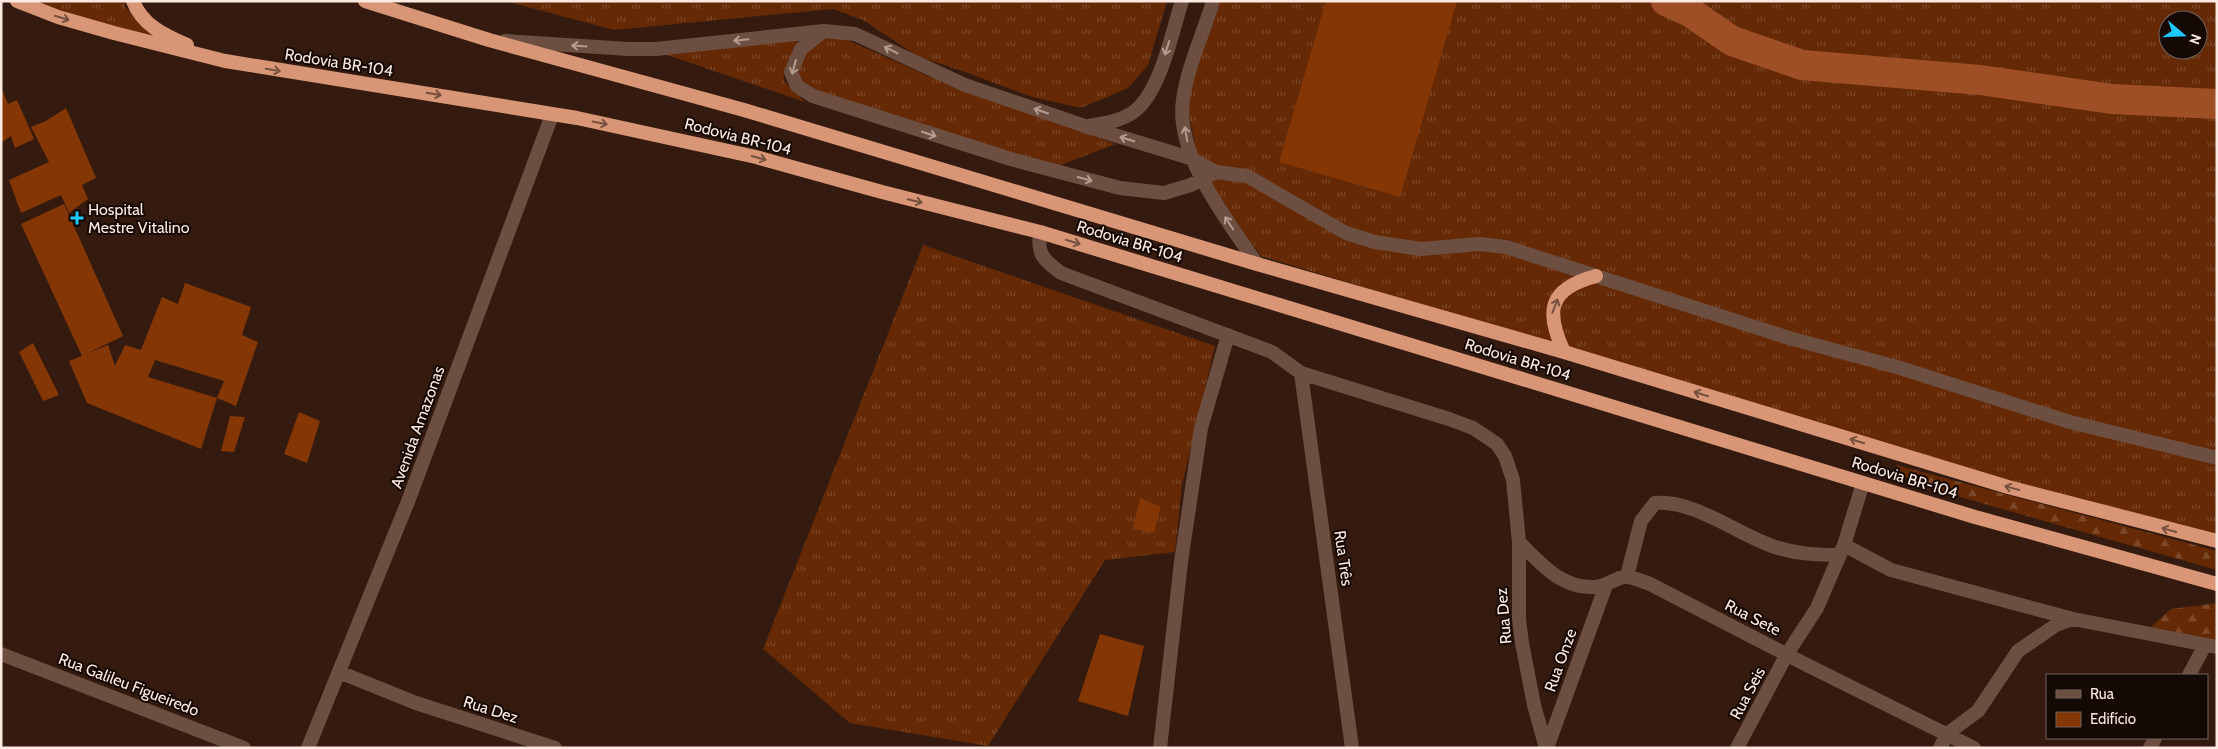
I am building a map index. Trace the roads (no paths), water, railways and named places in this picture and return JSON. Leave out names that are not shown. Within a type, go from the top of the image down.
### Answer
[{"type":"highway","name":"Rodovia BR-104","points":[[17,1],[58,17],[226,61],[552,115],[756,157],[882,192],[1040,232],[1985,520],[2217,584]]},
{"type":"highway","points":[[133,1],[140,16],[149,25],[178,41],[226,61]]},
{"type":"highway","name":"Rodovia BR-104","points":[[365,1],[489,40],[754,113],[1257,264],[1564,352],[2008,487],[2217,541]]},
{"type":"highway","points":[[1564,352],[1552,323],[1555,304],[1573,284],[1596,276]]},
{"type":"street","points":[[1088,127],[1117,120],[1135,111],[1147,99],[1161,65],[1182,1]]},
{"type":"street","points":[[1213,1],[1182,101],[1190,158],[1202,180],[1257,264]]},
{"type":"street","points":[[824,31],[806,43],[792,65],[791,72],[797,86],[813,96],[1014,160],[1120,188],[1164,193],[1202,180],[1216,172]]},
{"type":"street","points":[[489,40],[629,50],[656,49],[824,31],[855,34],[965,85],[1088,127],[1190,158],[1216,172],[1238,174],[1252,179],[1346,233],[1375,242],[1421,249],[1489,244],[1506,247],[1780,336],[1897,367],[2070,422],[2217,458]]},
{"type":"street","name":"Avenida Amazonas","points":[[308,748],[410,499],[552,115]]},
{"type":"street","name":"Rua Dez","points":[[1040,232],[1038,246],[1040,252],[1061,273],[1272,352],[1301,373],[1473,428],[1497,444],[1505,456],[1512,480],[1519,542],[1520,627],[1534,705],[1546,748]]},
{"type":"street","points":[[1160,748],[1181,562],[1201,428],[1228,335]]},
{"type":"street","name":"Rua Três","points":[[1301,373],[1352,748]]},
{"type":"street","name":"Rua Seis","points":[[1737,748],[1787,654],[1817,608],[1842,550],[1863,483]]},
{"type":"street","points":[[1519,542],[1555,575],[1565,581],[1588,586],[1606,585],[1627,576],[1641,521],[1655,503],[1667,502],[1687,508],[1775,547],[1805,555],[1842,550],[1891,570],[2073,619],[2211,646],[2190,674]]},
{"type":"street","name":"Rua Sete","points":[[1627,576],[1650,584],[1974,748]]},
{"type":"street","name":"Rua Onze","points":[[1546,748],[1606,585]]},
{"type":"street","points":[[1940,748],[1947,734],[1978,711],[2018,651],[2056,625],[2073,619]]},
{"type":"street","name":"Rua Galileu Figueiredo","points":[[1,654],[244,748]]},
{"type":"street","name":"Rua Dez","points":[[339,672],[416,703],[555,748]]},
{"type":"waterway","points":[[1666,1],[1690,12],[1732,41],[1802,65],[1980,80],[2112,99],[2217,104]]},
{"type":"place","name":"Hospital Mestre Vitalino","points":[[77,218]]}]
